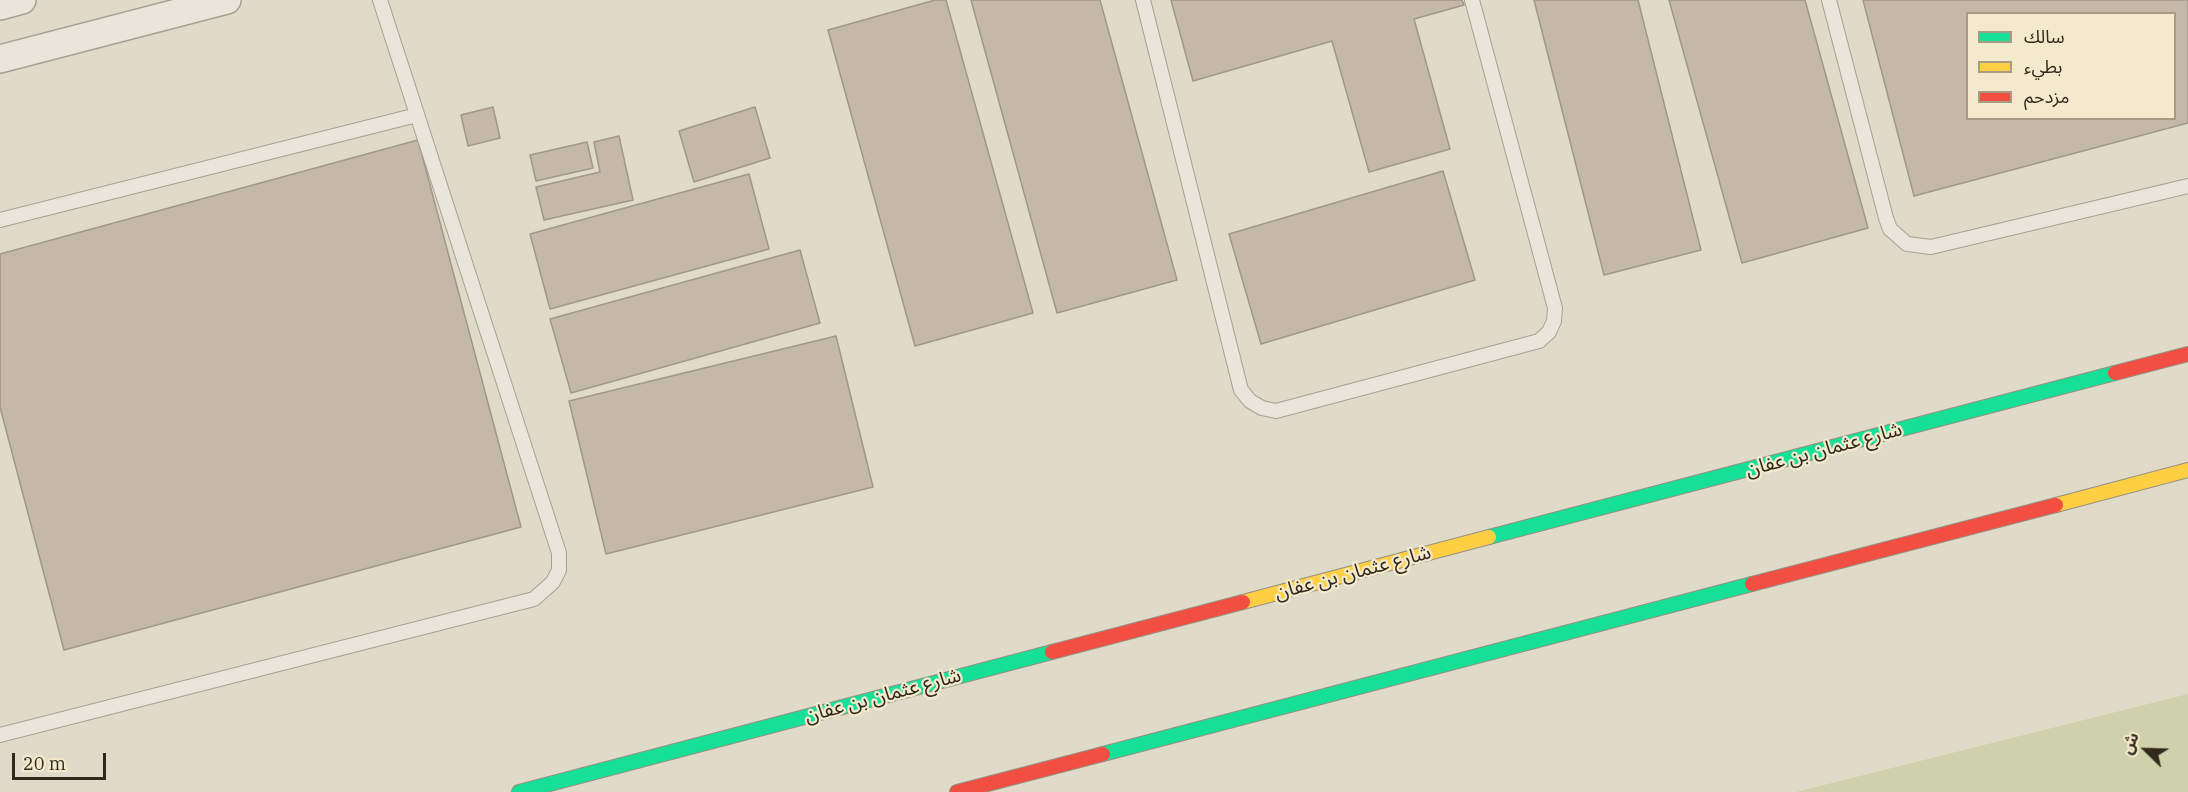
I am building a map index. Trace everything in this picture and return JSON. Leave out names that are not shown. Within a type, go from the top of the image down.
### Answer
[{"type":"main road","name":"شارع عثمان بن عفان","points":[[519,792],[2188,354]]},
{"type":"main road","points":[[957,792],[2188,470]]},
{"type":"street","points":[[0,6],[22,0]]},
{"type":"street","points":[[0,59],[227,0]]},
{"type":"lane","points":[[0,735],[534,599],[553,582],[559,570],[559,554],[380,0]]},
{"type":"lane","points":[[1143,0],[1241,390],[1256,405],[1276,411],[1539,341],[1549,332],[1554,321],[1555,308],[1472,0]]},
{"type":"lane","points":[[1829,0],[1886,218],[1890,229],[1907,244],[1931,247],[2188,186]]},
{"type":"lane","points":[[0,220],[417,115]]},
{"type":"green space","points":[[2188,694],[2188,792],[1796,792]]},
{"type":"building","points":[[935,0],[946,0],[1033,313],[915,346],[828,30]]},
{"type":"building","points":[[971,0],[1100,0],[1177,280],[1057,313]]},
{"type":"building","points":[[1171,0],[1462,0],[1464,5],[1414,19],[1450,149],[1369,172],[1332,41],[1193,81]]},
{"type":"building","points":[[1534,0],[1638,0],[1701,250],[1604,275]]},
{"type":"building","points":[[1669,0],[1805,0],[1868,228],[1742,263]]},
{"type":"building","points":[[1863,0],[2188,0],[2188,123],[1914,196]]},
{"type":"building","points":[[493,107],[500,138],[468,146],[461,115]]},
{"type":"building","points":[[755,107],[770,158],[694,182],[679,131]]},
{"type":"building","points":[[619,136],[633,200],[544,220],[536,187],[600,172],[594,142]]},
{"type":"building","points":[[418,140],[521,527],[64,650],[0,407],[0,254]]},
{"type":"building","points":[[587,142],[593,168],[536,181],[530,155]]},
{"type":"building","points":[[1443,171],[1475,280],[1261,344],[1229,234]]},
{"type":"building","points":[[749,174],[769,249],[550,309],[530,234]]},
{"type":"building","points":[[800,250],[820,323],[571,393],[550,319]]},
{"type":"building","points":[[836,336],[873,487],[606,554],[569,401]]},
{"type":"traffic: fast","points":[[1489,537],[2115,373]]},
{"type":"traffic: fast","points":[[1103,754],[1752,584]]},
{"type":"traffic: fast","points":[[519,792],[1052,652]]},
{"type":"traffic: slow","points":[[2056,505],[2188,470]]},
{"type":"traffic: slow","points":[[1243,602],[1489,537]]},
{"type":"traffic: jam","points":[[2115,373],[2188,354]]},
{"type":"traffic: jam","points":[[1752,584],[2056,505]]},
{"type":"traffic: jam","points":[[1052,652],[1243,602]]},
{"type":"traffic: jam","points":[[957,792],[1103,754]]}]
